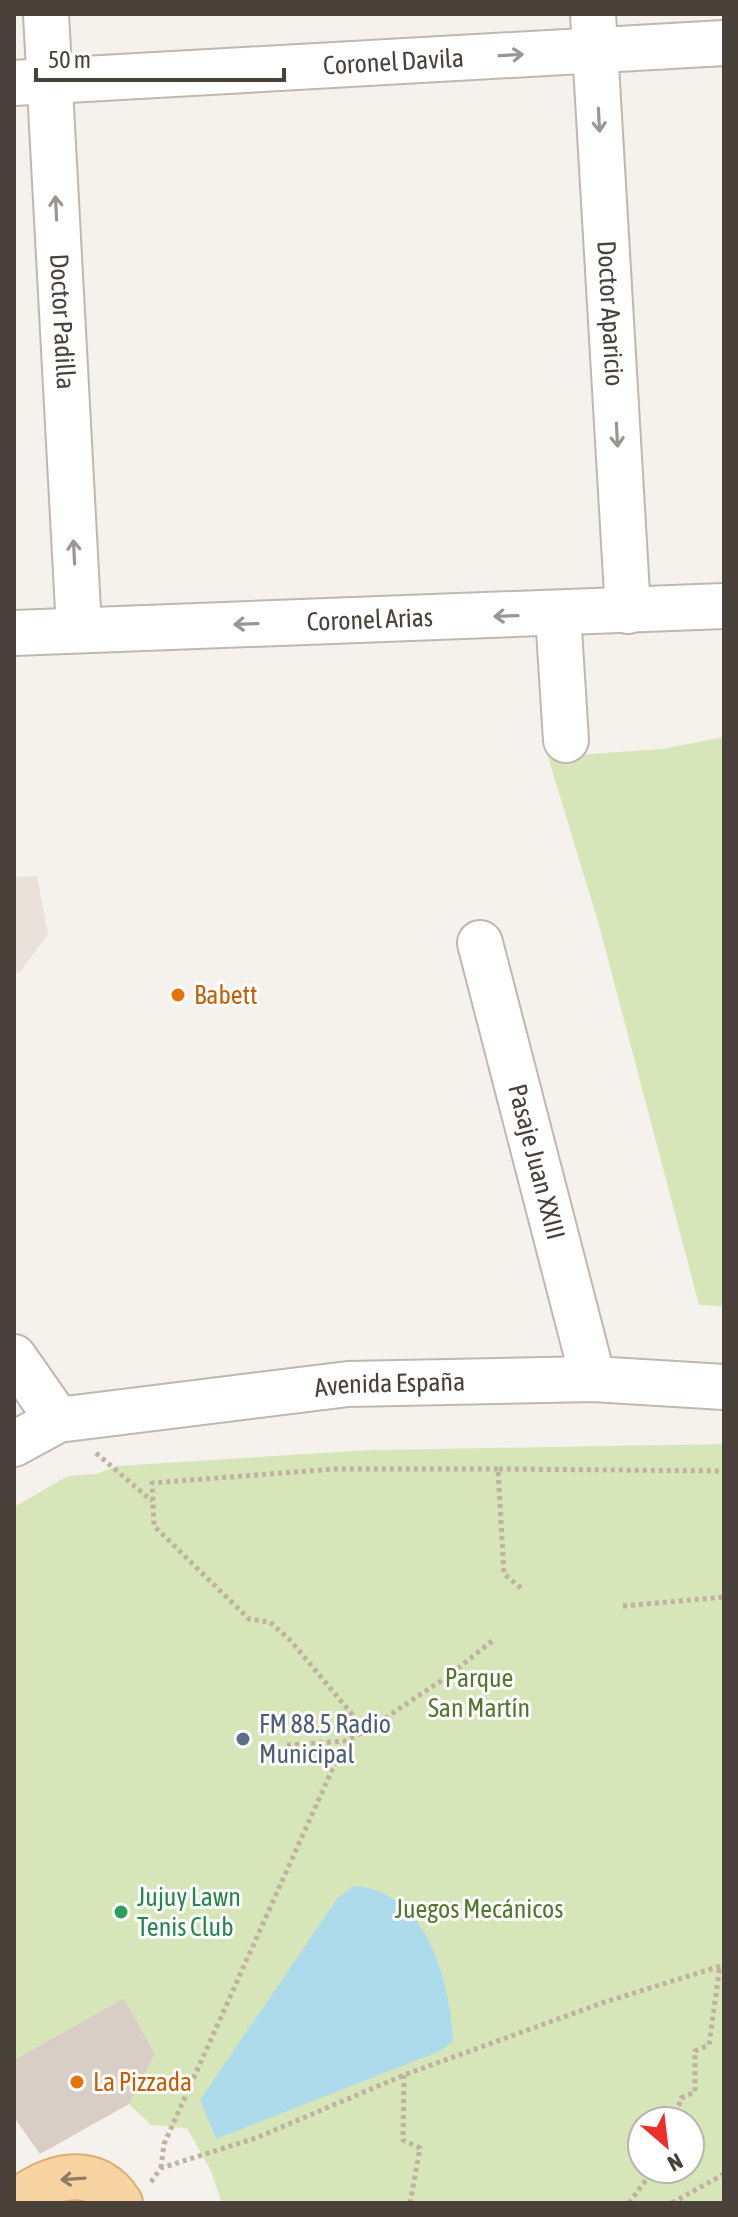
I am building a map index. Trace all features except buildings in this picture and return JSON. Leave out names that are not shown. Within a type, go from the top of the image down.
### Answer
[{"type":"main road","points":[[18,2197],[43,2182],[80,2176],[100,2180],[132,2197]]},
{"type":"street","name":"Doctor Padilla","points":[[46,14],[32,82],[79,629]]},
{"type":"street","name":"Coronel Davila","points":[[32,82],[594,32],[724,43]]},
{"type":"street","name":"Doctor Aparicio","points":[[594,32],[628,611]]},
{"type":"street","name":"Coronel Arias","points":[[14,633],[724,606]]},
{"type":"street","points":[[558,614],[566,740]]},
{"type":"street","name":"Pasaje Juan XXIII","points":[[480,943],[593,1379]]},
{"type":"street","points":[[14,1357],[58,1420],[14,1444]]},
{"type":"street","name":"Avenida España","points":[[58,1420],[348,1384],[593,1379],[724,1387]]},
{"type":"path","points":[[58,1420],[153,1502]]},
{"type":"path","points":[[366,1731],[290,1640],[270,1622],[249,1619],[154,1526],[152,1483],[334,1469],[724,1471]]},
{"type":"path","points":[[498,1469],[504,1574],[521,1588]]},
{"type":"path","points":[[623,1606],[724,1597]]},
{"type":"path","points":[[287,1745],[345,1741],[366,1731],[451,1674],[492,1641]]},
{"type":"path","points":[[161,2168],[164,2144],[345,1741]]},
{"type":"path","points":[[132,2197],[161,2168],[256,2138],[404,2075],[602,2003],[722,1965],[709,2045],[695,2051],[695,2092],[681,2098],[679,2105]]},
{"type":"path","points":[[404,2075],[403,2140],[420,2148],[410,2203]]},
{"type":"path","points":[[672,2203],[724,2174]]},
{"type":"path","points":[[629,2203],[645,2185]]},
{"type":"shaded area","points":[[37,876],[48,934],[20,972],[14,973],[14,877]]},
{"type":"green space","points":[[724,737],[724,1306],[699,1305],[599,925],[548,757],[662,749]]},
{"type":"green space","name":"Parque San Martín","points":[[724,1444],[724,2203],[222,2203],[211,2171],[187,2128],[151,2125],[129,2104],[155,2054],[124,1998],[14,2060],[14,1507],[68,1476],[96,1474],[117,1466],[371,1450]]},
{"type":"water","points":[[353,1886],[378,1891],[399,1903],[416,1921],[440,1967],[453,2041],[440,2051],[216,2139],[200,2100],[337,1899]]},
{"type":"place","name":"Babett","points":[[178,995]]},
{"type":"place","name":"FM 88.5 Radio Municipal","points":[[243,1739]]},
{"type":"place","name":"Jujuy Lawn Tenis Club","points":[[121,1912]]},
{"type":"place","name":"La Pizzada","points":[[77,2082]]},
{"type":"park label","name":"Juegos Mecánicos","points":[[479,1909]]}]
